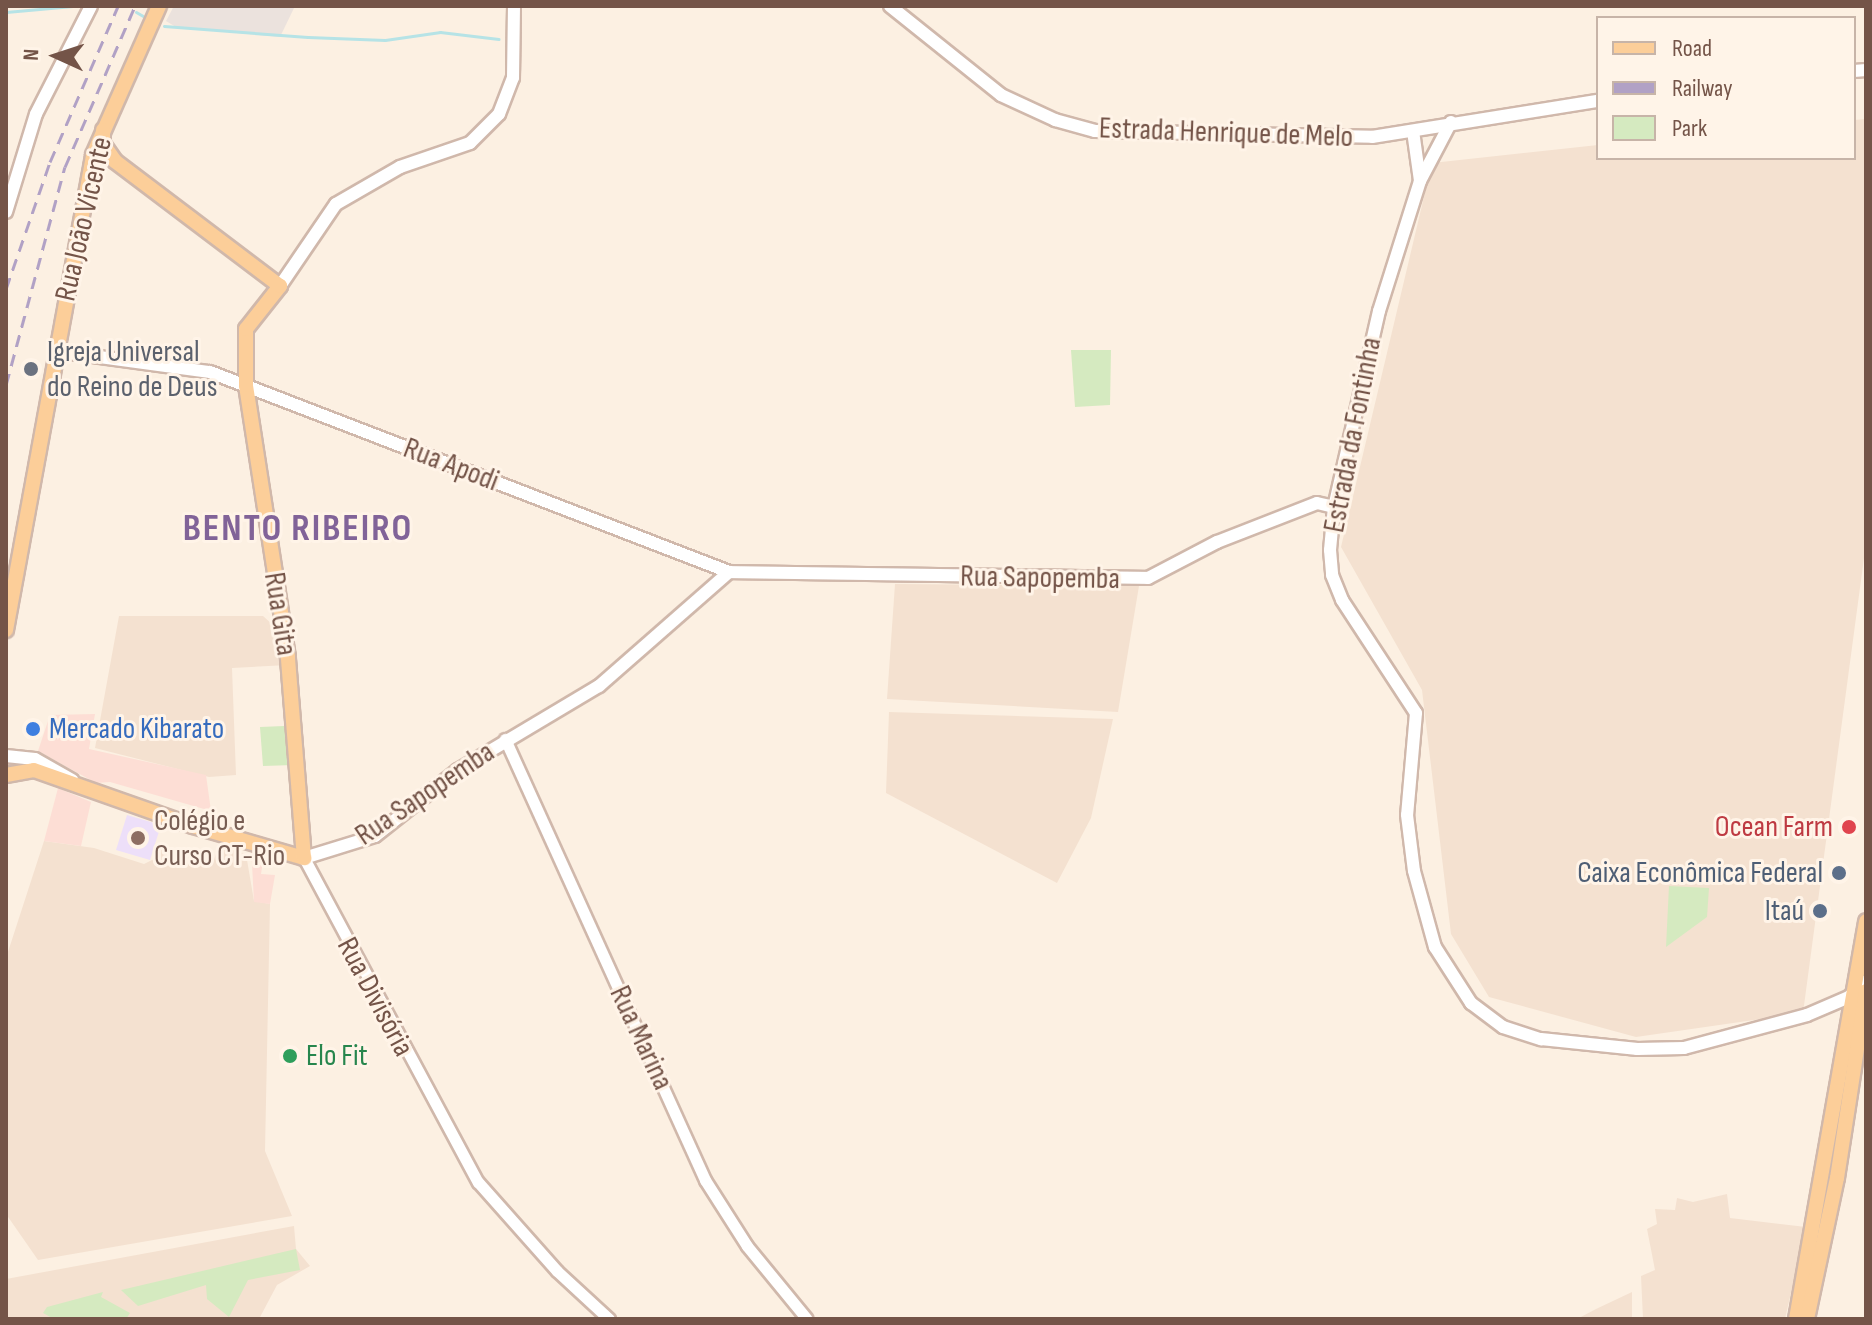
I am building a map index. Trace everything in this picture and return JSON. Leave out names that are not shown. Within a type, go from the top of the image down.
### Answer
[{"type":"main road","points":[[6,212],[36,114],[91,6]]},
{"type":"main road","name":"Rua João Vicente","points":[[6,630],[91,168],[103,130],[159,6]]},
{"type":"main road","points":[[103,130],[103,144],[115,161],[280,286],[336,204],[400,167],[470,143],[499,114],[513,78],[514,6]]},
{"type":"main road","name":"Estrada Henrique de Melo","points":[[890,6],[1001,95],[1085,129],[1372,137],[1596,101]]},
{"type":"main road","name":"Estrada da Fontinha","points":[[1451,122],[1420,181],[1379,311],[1334,507],[1330,550],[1335,586],[1416,713],[1407,815],[1414,871],[1435,947],[1471,1003],[1525,1036],[1662,1050],[1718,1040],[1849,997],[1866,981]]},
{"type":"main road","name":"Estrada da Fontinha","points":[[1413,131],[1420,181]]},
{"type":"main road","points":[[91,168],[101,161],[115,161]]},
{"type":"main road","name":"Rua Gita","points":[[280,286],[246,329],[246,385],[288,657],[304,858]]},
{"type":"main road","name":"Rua Apodi","points":[[56,351],[187,366],[246,385],[713,566]]},
{"type":"main road","name":"Rua Sapopemba","points":[[713,566],[729,572],[1148,578],[1217,542],[1317,503],[1334,507]]},
{"type":"main road","points":[[710,589],[713,566]]},
{"type":"main road","name":"Rua Sapopemba","points":[[304,858],[375,836],[505,739],[599,686],[729,572]]},
{"type":"main road","points":[[11,764],[73,781],[180,822],[304,858]]},
{"type":"main road","points":[[1796,1319],[1819,1206],[1849,997],[1866,921]]},
{"type":"main road","points":[[1807,1319],[1829,1221],[1866,991]]},
{"type":"street","name":"Rua Marina","points":[[505,739],[705,1180],[747,1246],[807,1319]]},
{"type":"street","name":"Rua Divisória","points":[[304,858],[478,1182],[557,1271],[609,1319]]},
{"type":"shaded area","points":[[174,6],[295,6],[280,37],[176,27],[166,21]]},
{"type":"shaded area","points":[[1866,119],[1866,543],[1803,1013],[1636,1037],[1489,997],[1451,934],[1422,690],[1341,547],[1432,163],[1596,145],[1596,160],[1856,160],[1856,120]]},
{"type":"shaded area","points":[[895,584],[1139,586],[1118,712],[887,699]]},
{"type":"shaded area","points":[[119,616],[263,616],[284,635],[288,665],[232,668],[236,775],[209,777],[95,748]]},
{"type":"shaded area","points":[[889,712],[1113,719],[1091,818],[1057,883],[886,793]]},
{"type":"shaded area","points":[[95,714],[89,749],[206,775],[211,811],[110,782],[96,783],[38,751],[50,715]]},
{"type":"shaded area","points":[[58,788],[91,802],[81,846],[44,841]]},
{"type":"shaded area","name":"Colégio e Curso CT-Rio","points":[[127,815],[161,825],[150,860],[116,850]]},
{"type":"shaded area","points":[[44,841],[94,848],[144,864],[156,858],[159,849],[212,865],[219,846],[246,854],[254,901],[270,904],[265,1151],[292,1216],[38,1260],[6,1214],[6,958]]},
{"type":"shaded area","points":[[251,845],[264,855],[261,874],[275,875],[270,904],[254,902]]},
{"type":"shaded area","points":[[1727,1194],[1730,1218],[1806,1227],[1785,1319],[1643,1319],[1641,1276],[1655,1270],[1647,1229],[1657,1224],[1655,1209],[1675,1210],[1677,1198],[1693,1202]]},
{"type":"shaded area","points":[[294,1226],[296,1249],[310,1266],[277,1285],[259,1319],[6,1319],[6,1279]]},
{"type":"shaded area","points":[[1632,1292],[1632,1319],[1577,1319],[1596,1309]]},
{"type":"green space","points":[[1071,350],[1111,350],[1110,405],[1075,407]]},
{"type":"green space","points":[[284,726],[294,765],[263,766],[260,727]]},
{"type":"green space","points":[[1669,886],[1709,888],[1707,917],[1666,947]]},
{"type":"green space","points":[[296,1249],[300,1270],[248,1280],[229,1317],[207,1299],[206,1285],[138,1306],[121,1290]]},
{"type":"green space","points":[[103,1292],[101,1297],[130,1313],[126,1319],[54,1319],[43,1313],[47,1307]]},
{"type":"waterway","points":[[6,12],[73,6]]},
{"type":"waterway","points":[[136,12],[143,16]]},
{"type":"waterway","points":[[164,26],[385,40],[440,32],[499,39]]},
{"type":"railway","points":[[6,289],[50,162],[118,6]]},
{"type":"railway","points":[[6,385],[65,167],[135,6]]},
{"type":"place","name":"Igreja Universal do Reino de Deus","points":[[31,369]]},
{"type":"place","name":"Mercado Kibarato","points":[[33,729]]},
{"type":"place","name":"Ocean Farm","points":[[1849,827]]},
{"type":"place","name":"Colégio e Curso CT-Rio","points":[[138,838]]},
{"type":"place","name":"Caixa Econômica Federal","points":[[1839,873]]},
{"type":"place","name":"Itaú","points":[[1820,911]]},
{"type":"place","name":"Elo Fit","points":[[290,1056]]},
{"type":"district","name":"BENTO RIBEIRO","points":[[298,529]]}]
